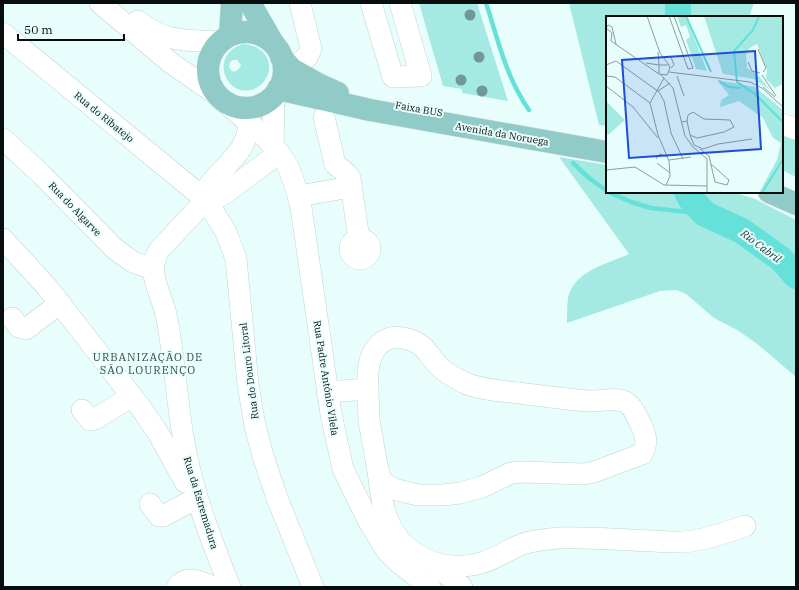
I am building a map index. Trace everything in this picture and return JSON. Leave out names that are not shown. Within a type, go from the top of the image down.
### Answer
[{"type":"main road","points":[[225,38],[232,3]]},
{"type":"main road","points":[[250,3],[282,57],[282,78],[276,92],[262,104],[250,108],[238,107],[222,99],[211,85],[208,73],[208,62],[213,51],[225,38],[242,32],[254,33],[265,37],[282,57]]},
{"type":"main road","name":"Avenida da Noruega","points":[[282,57],[327,88],[398,115]]},
{"type":"main road","name":"Avenida da Noruega","points":[[276,92],[606,152]]},
{"type":"main road","points":[[771,193],[796,204]]},
{"type":"street","points":[[100,3],[171,63],[222,99]]},
{"type":"street","points":[[116,3],[148,29],[161,35],[176,39],[225,38]]},
{"type":"street","points":[[225,3],[225,38]]},
{"type":"street","points":[[282,57],[307,58],[311,48],[300,3]]},
{"type":"street","points":[[371,3],[393,78],[421,76],[400,3]]},
{"type":"street","name":"Rua do Ribatejo","points":[[3,33],[206,200]]},
{"type":"street","points":[[140,36],[163,44],[192,48],[225,38]]},
{"type":"street","name":"Faixa BUS","points":[[327,88],[358,98],[606,142]]},
{"type":"street","points":[[153,269],[154,260],[160,249],[206,200],[214,199],[224,194],[276,150],[276,92]]},
{"type":"street","name":"Rua Padre António Vilela","points":[[222,99],[276,150],[291,173],[302,215],[327,392],[343,469],[379,539],[398,562],[430,587]]},
{"type":"street","points":[[324,117],[333,160],[350,178],[359,239]]},
{"type":"street","points":[[206,200],[206,193],[210,184],[244,144],[248,131],[248,122]]},
{"type":"street","points":[[783,124],[796,129]]},
{"type":"street","name":"Rua do Algarve","points":[[3,139],[42,174],[115,250],[133,262],[153,269]]},
{"type":"street","points":[[783,186],[796,192]]},
{"type":"street","points":[[298,196],[351,187]]},
{"type":"street","name":"Rua do Douro Litoral","points":[[206,200],[226,232],[236,259],[249,391],[263,456],[277,498],[313,587]]},
{"type":"street","points":[[3,238],[60,303],[132,396],[158,433],[199,507],[159,516],[150,504]]},
{"type":"street","name":"Rua da Estremadura","points":[[153,269],[167,318],[186,453],[199,507],[230,587]]},
{"type":"street","points":[[12,318],[19,327],[26,329],[60,303]]},
{"type":"street","points":[[391,338],[402,338],[414,341],[423,348],[442,369],[454,378],[467,384],[484,388],[575,400],[617,400],[626,402],[632,407],[646,438],[645,446],[642,454],[594,472],[584,474],[511,473],[482,487],[460,493],[443,496],[418,495],[394,489],[385,484],[379,476],[369,421],[368,389],[368,364],[373,353],[381,344],[391,338]]},
{"type":"street","points":[[327,392],[368,389]]},
{"type":"street","points":[[82,410],[90,420],[95,419],[132,396]]},
{"type":"street","points":[[378,470],[383,504],[387,518],[395,535],[415,554],[433,563],[462,587]]},
{"type":"street","points":[[433,563],[465,566],[480,563],[493,559],[522,544],[539,540],[561,538],[672,542],[692,541],[745,526]]},
{"type":"street","points":[[177,587],[182,582],[187,580],[198,581],[212,587]]},
{"type":"shaded area","points":[[419,3],[477,3],[508,101],[462,93],[462,89],[443,86]]},
{"type":"shaded area","points":[[569,3],[754,3],[749,16],[606,16],[606,126],[599,125]]},
{"type":"shaded area","points":[[243,44],[254,46],[263,52],[268,60],[269,71],[266,79],[261,85],[246,91],[237,89],[230,83],[225,75],[224,66],[226,57],[232,50]],"holes":[[[237,60],[241,65],[239,69],[234,72],[229,67],[230,62]]]},
{"type":"shaded area","points":[[783,130],[796,135],[796,177],[783,170]]},
{"type":"shaded area","points":[[559,157],[606,165],[606,193],[736,193],[755,199],[796,220],[796,377],[756,343],[737,330],[714,318],[686,294],[676,290],[660,291],[567,323],[568,298],[571,288],[577,281],[584,274],[593,269],[629,254]]},
{"type":"waterway","points":[[486,3],[508,71],[529,110]]},
{"type":"waterway","name":"Rio Cabril","points":[[678,3],[678,16]]},
{"type":"waterway","points":[[573,163],[589,178],[606,190]]},
{"type":"waterway","points":[[611,193],[631,202],[651,208],[705,214]]},
{"type":"waterway","name":"Rio Cabril","points":[[688,193],[690,198],[705,214],[742,231],[781,259],[796,276]]},
{"type":"district","name":"URBANIZAÇÃO DE SÃO LOURENÇO","points":[[148,363]]}]
